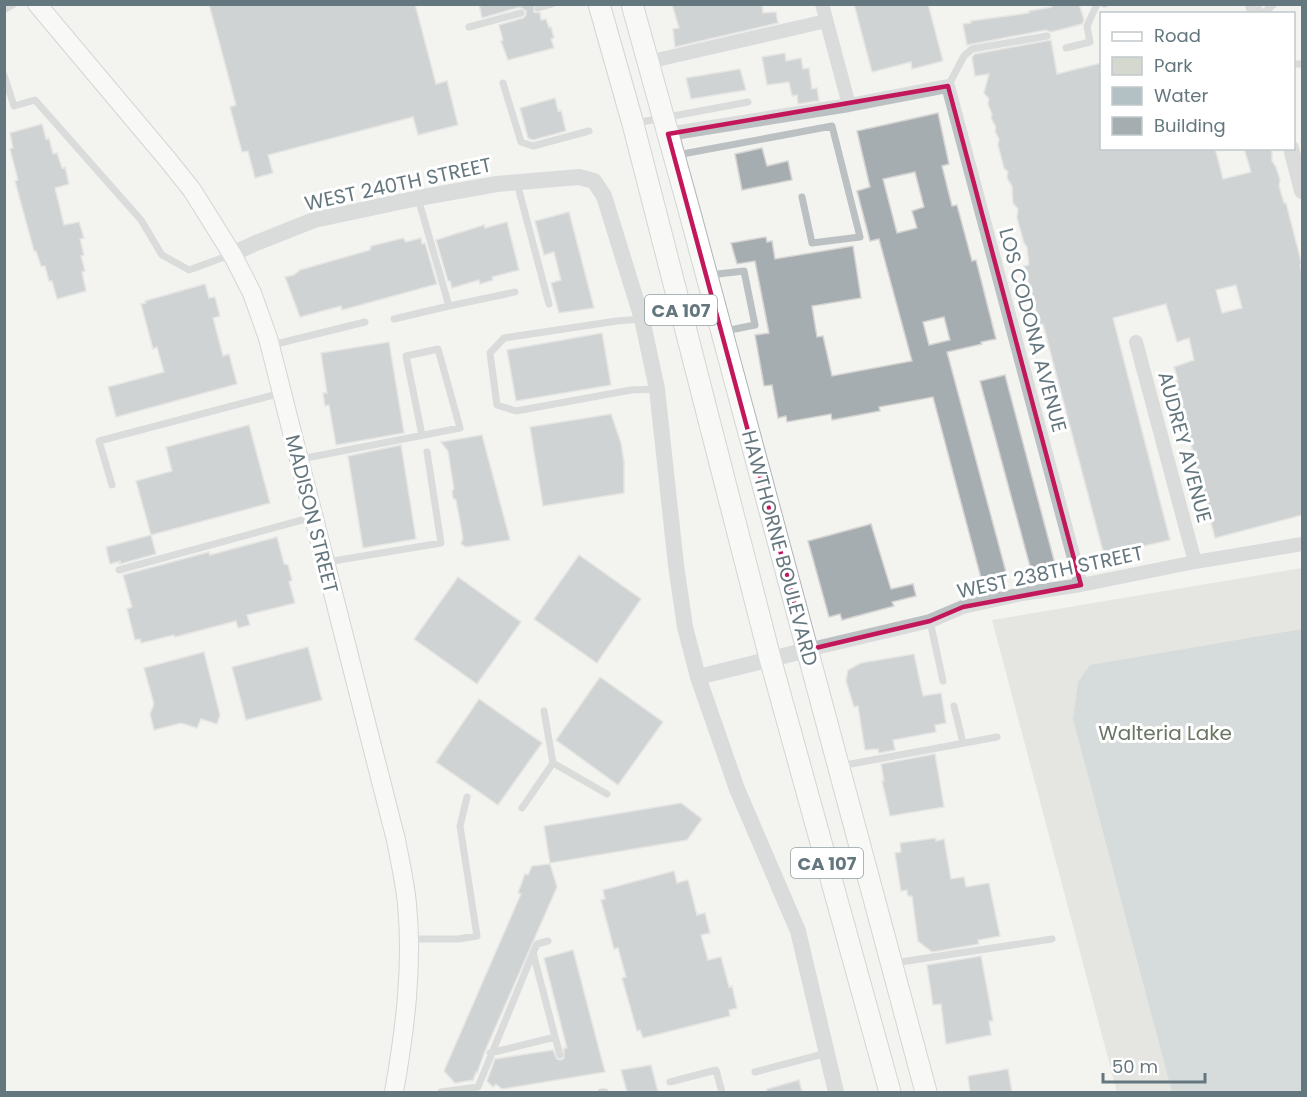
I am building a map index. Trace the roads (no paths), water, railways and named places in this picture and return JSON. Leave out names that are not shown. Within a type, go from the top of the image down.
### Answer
[{"type":"main road","name":"MADISON STREET","points":[[37,4],[168,160],[197,198],[232,254],[252,293],[270,346],[396,840],[407,904],[408,985],[404,1039],[394,1092]]},
{"type":"main road","name":"HAWTHORNE BOULEVARD","points":[[600,4],[771,658],[890,1092]]},
{"type":"main road","name":"HAWTHORNE BOULEVARD","points":[[632,4],[675,156],[926,1092]]},
{"type":"street","points":[[822,4],[849,105]]},
{"type":"street","points":[[648,62],[826,21]]},
{"type":"street","points":[[666,126],[849,105],[948,86]]},
{"type":"street","name":"LOS CODONA AVENUE","points":[[948,86],[1081,585]]},
{"type":"street","points":[[1292,150],[1302,192]]},
{"type":"street","name":"WEST 240TH STREET","points":[[232,254],[314,220],[418,198],[517,183],[579,177],[594,181],[603,196],[642,319]]},
{"type":"street","points":[[642,319],[657,388],[685,627],[698,677],[737,789],[798,931],[836,1092]]},
{"type":"street","name":"AUDREY AVENUE","points":[[1136,342],[1195,562]]},
{"type":"street","name":"WEST 238TH STREET","points":[[807,650],[930,621],[963,607],[1022,594],[1302,544]]},
{"type":"street","points":[[698,677],[807,650]]},
{"type":"lane","points":[[4,10],[14,4]]},
{"type":"lane","points":[[538,8],[552,4]]},
{"type":"lane","points":[[1066,48],[1090,42],[1087,26],[1097,4]]},
{"type":"lane","points":[[469,27],[521,13]]},
{"type":"lane","points":[[948,86],[964,56],[972,49],[1047,36]]},
{"type":"lane","points":[[4,75],[14,106],[35,100],[141,220],[162,255],[189,270],[232,254]]},
{"type":"lane","points":[[503,83],[521,142],[533,146],[589,131]]},
{"type":"lane","points":[[633,124],[666,126],[748,102]]},
{"type":"lane","points":[[675,156],[832,126],[860,237],[812,243],[802,197]]},
{"type":"lane","points":[[517,183],[549,304]]},
{"type":"lane","points":[[418,198],[449,306]]},
{"type":"lane","points":[[706,276],[744,271],[755,325],[722,332]]},
{"type":"lane","points":[[394,319],[515,291]]},
{"type":"lane","points":[[642,319],[504,338],[490,353],[497,405],[516,411],[631,390],[657,388]]},
{"type":"lane","points":[[270,346],[365,322]]},
{"type":"lane","points":[[298,459],[460,428],[438,349],[406,356],[422,435]]},
{"type":"lane","points":[[112,485],[99,441],[281,393]]},
{"type":"lane","points":[[324,563],[441,543],[427,452]]},
{"type":"lane","points":[[119,570],[313,517]]},
{"type":"lane","points":[[930,621],[943,681]]},
{"type":"lane","points":[[954,706],[963,743]]},
{"type":"lane","points":[[522,808],[553,763],[544,711]]},
{"type":"lane","points":[[837,766],[997,737]]},
{"type":"lane","points":[[553,763],[607,794]]},
{"type":"lane","points":[[408,939],[458,939],[477,936],[460,826],[467,797]]},
{"type":"lane","points":[[891,964],[1052,939]]},
{"type":"lane","points":[[441,1092],[478,1087],[490,1053],[537,944],[548,941]]},
{"type":"lane","points":[[533,953],[560,1055]]},
{"type":"lane","points":[[490,1053],[555,1037]]},
{"type":"lane","points":[[755,1072],[827,1053]]},
{"type":"lane","points":[[670,1082],[716,1070],[722,1092]]},
{"type":"water","name":"Walteria Lake","points":[[1302,629],[1302,1092],[1172,1092],[1073,719],[1078,682],[1090,665]]}]
